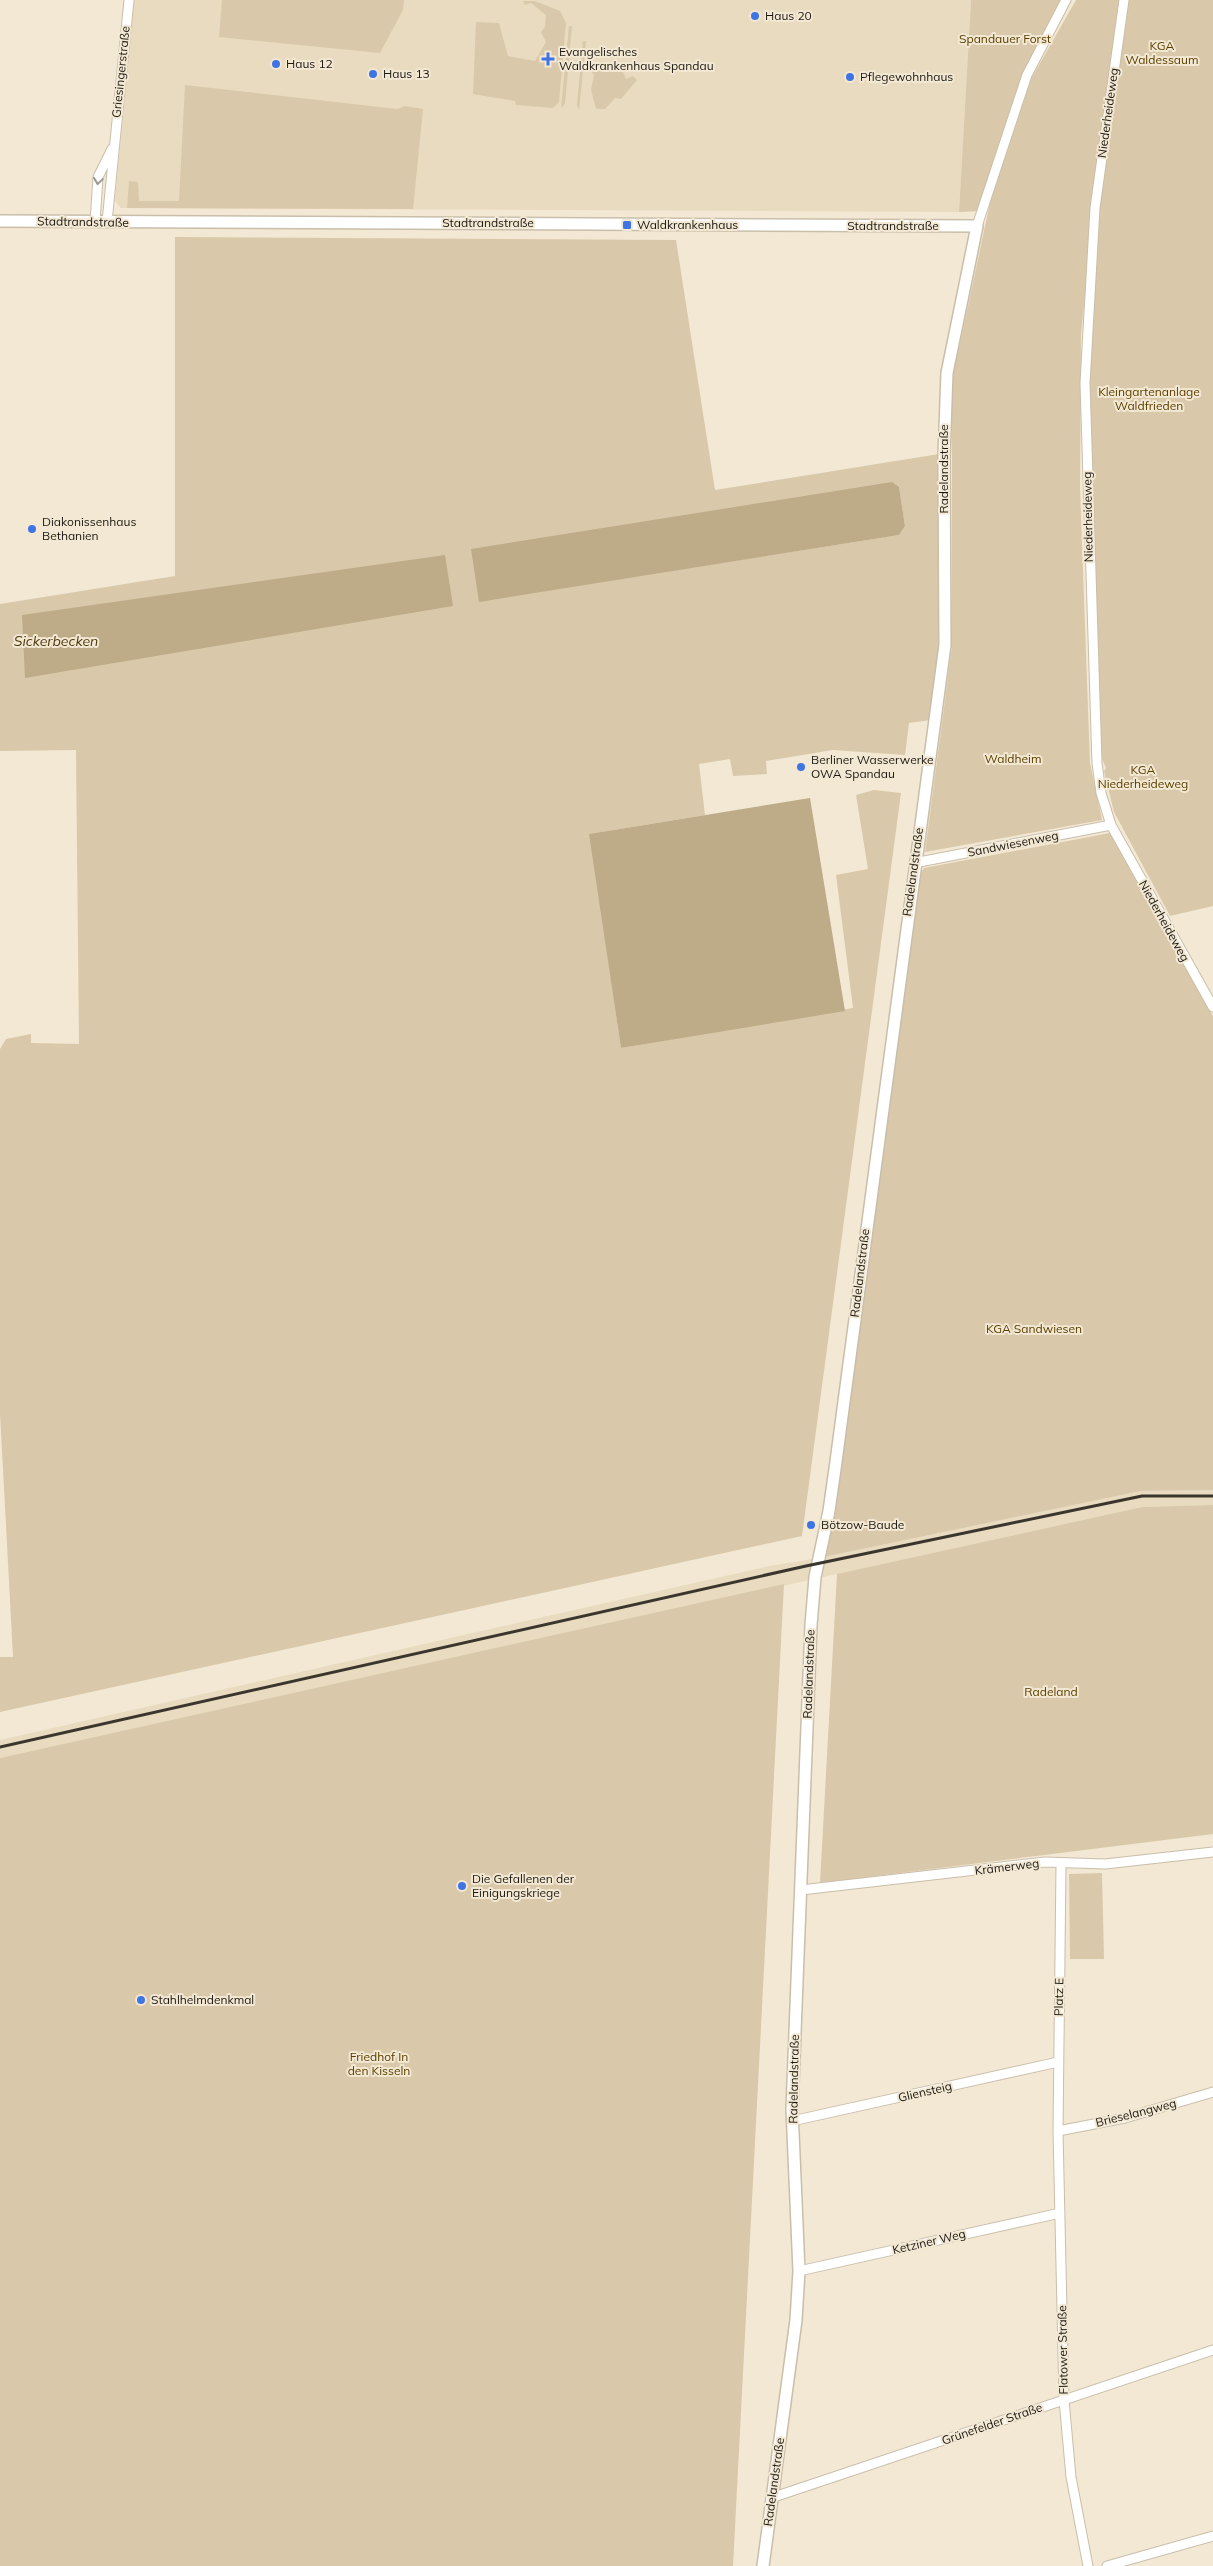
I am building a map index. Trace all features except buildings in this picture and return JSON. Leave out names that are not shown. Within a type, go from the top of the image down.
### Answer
[{"type":"street","name":"Griesingerstraße","points":[[107,222],[128,0]]},
{"type":"street","name":"Radelandstraße","points":[[763,2566],[790,2369],[799,2270],[792,2121],[813,1593],[833,1486],[914,863],[945,645],[944,456],[946,373],[977,226],[1027,75],[1066,0]]},
{"type":"street","name":"Niederheideweg","points":[[1124,0],[1095,208],[1085,383],[1094,733],[1101,793],[1111,825],[1213,1007]]},
{"type":"street","name":"Griesingerstraße","points":[[95,222],[98,177],[114,144]]},
{"type":"street","name":"Stadtrandstraße","points":[[0,221],[977,226]]},
{"type":"street","name":"Sandwiesenweg","points":[[914,863],[1111,825]]},
{"type":"street","name":"Krämerweg","points":[[800,1890],[1045,1862],[1105,1864],[1213,1852]]},
{"type":"street","name":"Platz E","points":[[1058,2131],[1061,1864]]},
{"type":"street","name":"Gliensteig","points":[[792,2121],[1058,2062]]},
{"type":"street","name":"Brieselangweg","points":[[1058,2131],[1125,2118],[1213,2092]]},
{"type":"street","name":"Flatower Straße","points":[[1058,2131],[1064,2400],[1072,2477],[1088,2566]]},
{"type":"street","name":"Ketziner Weg","points":[[799,2270],[1060,2213]]},
{"type":"street","name":"Grünefelder Straße","points":[[772,2498],[1213,2350]]},
{"type":"street","points":[[1108,2566],[1213,2536]]},
{"type":"shaded area","name":"Evangelisches Waldkrankenhaus Spandau","points":[[134,0],[971,0],[959,212],[121,208],[115,201]]},
{"type":"shaded area","points":[[1213,1490],[1213,1505],[1142,1507],[0,1758],[0,1740],[769,1566],[819,1558],[1141,1491]]},
{"type":"green space","points":[[222,0],[404,0],[403,10],[380,53],[219,37]]},
{"type":"green space","name":"Spandauer Forst","points":[[971,0],[1066,0],[1027,75],[981,211],[959,212]]},
{"type":"green space","points":[[1076,0],[1213,0],[1213,906],[1170,916],[1114,812],[1104,771],[1106,768],[1100,754],[1085,383],[1086,286],[1081,334],[1080,488],[1090,763],[1102,820],[925,852],[952,647],[952,381],[990,203],[1031,79]]},
{"type":"green space","points":[[523,1],[535,1],[560,11],[566,23],[559,102],[553,108],[516,105],[515,101],[473,94],[476,22],[499,23],[508,56],[535,61],[546,42],[541,32],[545,27],[546,15],[531,3],[525,5]]},
{"type":"green space","points":[[569,26],[572,26],[565,104],[561,108]]},
{"type":"green space","points":[[583,41],[586,41],[579,110],[577,105]]},
{"type":"green space","points":[[606,62],[612,72],[623,72],[626,79],[633,76],[637,80],[621,99],[615,98],[605,109],[596,109],[591,90],[594,75],[592,72],[587,72],[588,67],[594,63]]},
{"type":"green space","points":[[185,85],[397,109],[405,106],[423,109],[413,209],[127,208],[129,181],[138,182],[139,201],[179,201]]},
{"type":"green space","points":[[175,237],[676,240],[715,490],[939,454],[941,645],[931,720],[909,723],[905,755],[833,750],[766,761],[767,774],[733,776],[730,759],[699,764],[705,815],[590,834],[621,1048],[853,1008],[836,875],[868,869],[856,795],[874,790],[901,793],[802,1536],[0,1712],[0,1657],[13,1657],[0,1413],[0,1049],[6,1039],[31,1034],[31,1043],[79,1044],[76,750],[0,751],[0,604],[175,576]],"holes":[[[899,488],[905,526],[899,535],[479,601]]]},
{"type":"green space","name":"KGA Sandwiesen","points":[[1110,833],[1213,1016],[1213,1490],[1141,1491],[819,1558],[920,874],[924,868]]},
{"type":"green space","name":"Radeland","points":[[1213,1505],[1213,1834],[820,1883],[837,1574],[1142,1507]]},
{"type":"green space","name":"Friedhof In den Kisseln","points":[[784,1584],[733,2566],[0,2566],[0,1758]]},
{"type":"green space","points":[[1102,1873],[1104,1959],[1070,1959],[1069,1874]]},
{"type":"water","points":[[892,482],[899,487],[905,526],[899,535],[479,602],[471,549]]},
{"type":"water","name":"Sickerbecken","points":[[445,555],[453,606],[25,678],[22,615]]},
{"type":"water","points":[[810,798],[845,1011],[621,1048],[589,834]]},
{"type":"railway","points":[[0,1747],[806,1566],[1142,1496],[1213,1496]]},
{"type":"place","name":"Haus 20","points":[[755,16]]},
{"type":"place","name":"Evangelisches Waldkrankenhaus Spandau","points":[[548,59]]},
{"type":"place","name":"Haus 12","points":[[276,64]]},
{"type":"place","name":"Haus 13","points":[[373,74]]},
{"type":"place","name":"Pflegewohnhaus","points":[[850,77]]},
{"type":"place","name":"Waldkrankenhaus","points":[[627,225]]},
{"type":"place","name":"Diakonissenhaus Bethanien","points":[[32,529]]},
{"type":"place","name":"Berliner Wasserwerke OWA Spandau","points":[[801,767]]},
{"type":"place","name":"Bötzow-Baude","points":[[811,1525]]},
{"type":"place","name":"Die Gefallenen der Einigungskriege","points":[[462,1886]]},
{"type":"place","name":"Stahlhelmdenkmal","points":[[141,2000]]},
{"type":"park label","name":"KGA Waldessaum","points":[[1162,53]]},
{"type":"park label","name":"Kleingartenanlage Waldfrieden","points":[[1149,399]]},
{"type":"park label","name":"Waldheim","points":[[1013,759]]},
{"type":"park label","name":"KGA Niederheideweg","points":[[1143,777]]}]
